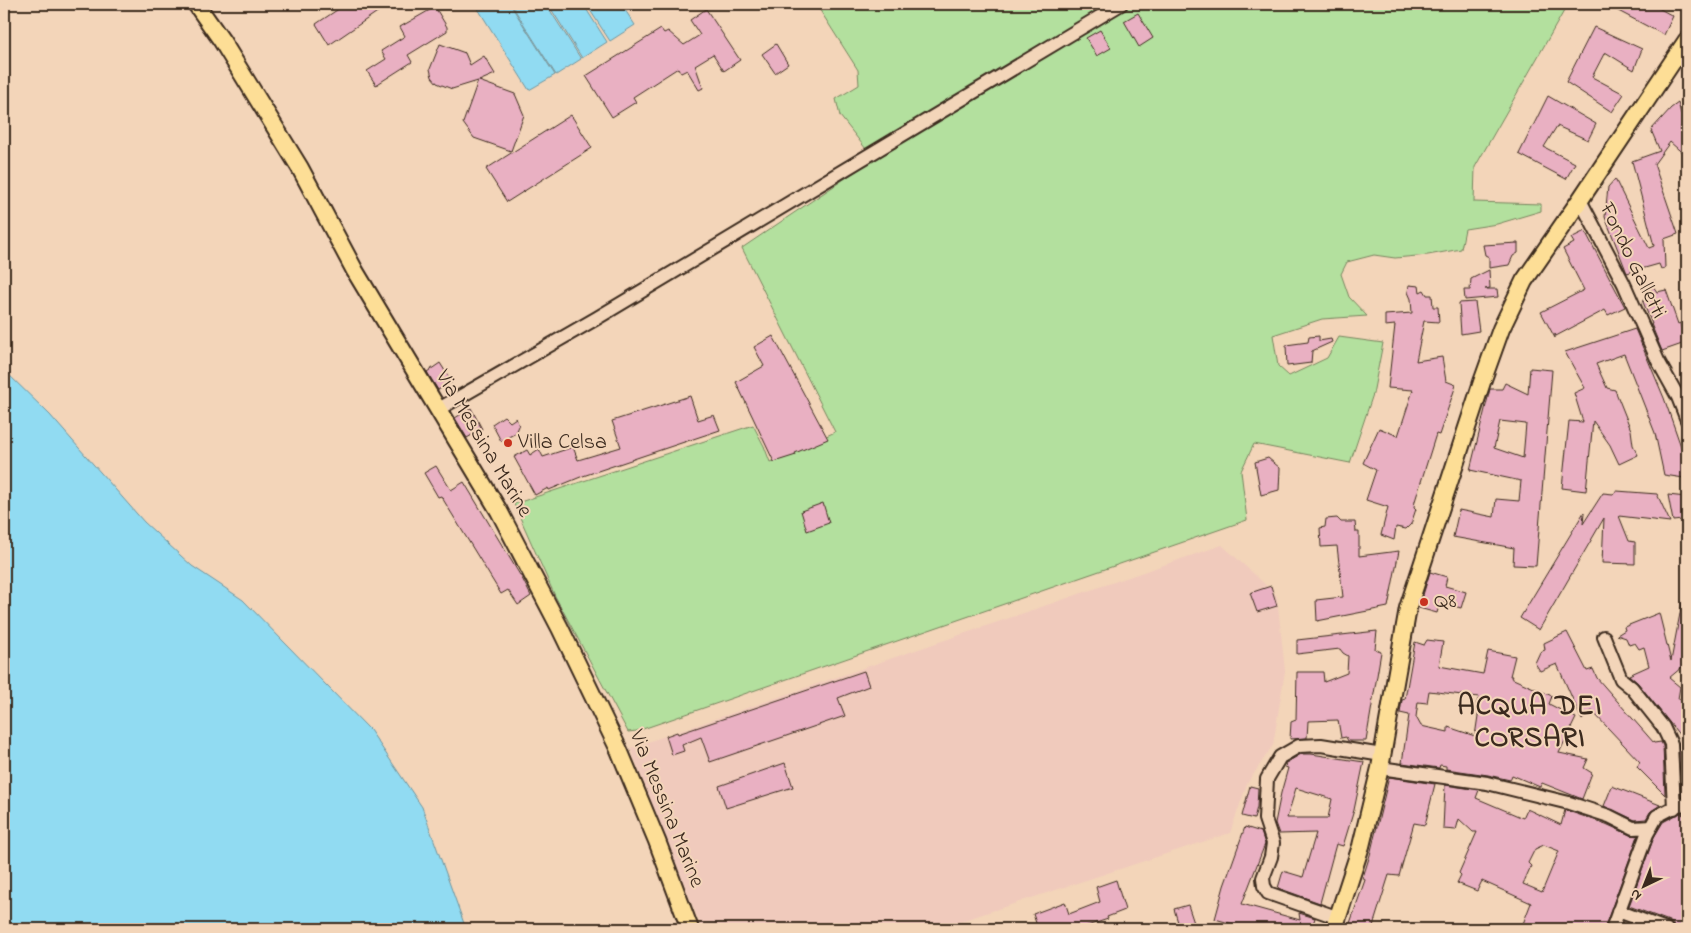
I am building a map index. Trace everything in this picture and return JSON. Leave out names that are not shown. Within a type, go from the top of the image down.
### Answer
[{"type":"main road","name":"Via Messina Marine","points":[[196,4],[222,41],[300,168],[355,271],[498,511],[560,628],[619,750],[657,841],[690,929]]},
{"type":"main road","points":[[1336,923],[1361,846],[1381,762],[1408,608],[1501,329],[1524,280],[1687,40]]},
{"type":"street","points":[[437,410],[598,318],[1121,4]]},
{"type":"street","name":"Fondo Galletti","points":[[1580,200],[1624,284],[1658,362],[1678,397],[1687,420]]},
{"type":"street","points":[[1604,637],[1621,679],[1632,688],[1663,727],[1671,744],[1674,808]]},
{"type":"street","points":[[1336,923],[1268,893],[1263,878],[1271,857],[1273,844],[1265,819],[1267,779],[1280,757],[1299,746],[1321,745],[1381,762],[1487,782],[1569,803],[1609,816],[1633,828],[1651,827]]},
{"type":"street","points":[[1612,929],[1656,816],[1687,804]]},
{"type":"street","points":[[1618,911],[1666,929]]},
{"type":"shaded area","points":[[1222,545],[1277,596],[1285,671],[1273,745],[1247,784],[1230,833],[937,929],[702,929],[630,748]]},
{"type":"green space","points":[[816,4],[1568,4],[1475,167],[1474,202],[1541,204],[1541,211],[1497,224],[1465,229],[1461,249],[1395,258],[1374,255],[1347,262],[1341,274],[1349,297],[1367,316],[1322,319],[1273,335],[1278,366],[1289,376],[1327,358],[1339,337],[1383,343],[1373,394],[1350,463],[1254,444],[1241,471],[1247,520],[637,731],[628,732],[555,596],[514,504],[753,425],[770,462],[835,432],[742,248],[871,161],[866,149],[840,116],[836,99],[859,85],[858,70]]},
{"type":"water","points":[[475,4],[510,4],[555,75],[529,90]]},
{"type":"water","points":[[511,4],[546,4],[581,59],[556,75]]},
{"type":"water","points":[[548,4],[583,4],[607,42],[582,58]]},
{"type":"water","points":[[586,4],[621,4],[635,25],[610,41]]},
{"type":"water","points":[[4,370],[50,415],[144,522],[192,566],[243,600],[370,730],[422,807],[466,929],[4,929]]},
{"type":"building","points":[[346,4],[389,4],[329,45],[316,24]]},
{"type":"building","points":[[1605,4],[1651,4],[1673,16],[1664,35]]},
{"type":"building","points":[[435,7],[447,27],[447,31],[408,55],[412,62],[376,85],[367,71],[386,59],[381,51],[405,36],[400,27]]},
{"type":"building","points":[[706,9],[740,60],[724,71],[713,54],[695,65],[703,88],[699,90],[687,70],[681,73],[678,68],[633,97],[636,102],[612,117],[586,76],[661,29],[664,33],[668,31],[684,45],[700,35],[690,20]]},
{"type":"building","points":[[1138,13],[1153,38],[1139,47],[1124,21]]},
{"type":"building","points":[[1594,27],[1642,49],[1634,70],[1605,52],[1592,77],[1624,94],[1612,112],[1566,82]]},
{"type":"building","points":[[1100,30],[1111,48],[1097,56],[1086,38]]},
{"type":"building","points":[[440,44],[465,53],[470,65],[484,56],[495,74],[479,81],[515,94],[524,115],[511,151],[474,138],[463,123],[478,81],[452,89],[437,83],[432,77],[430,69]]},
{"type":"building","points":[[776,44],[788,64],[775,73],[762,54]]},
{"type":"building","points":[[1548,96],[1596,124],[1588,140],[1557,126],[1544,147],[1575,163],[1566,179],[1519,154]]},
{"type":"building","points":[[1678,103],[1683,121],[1680,131],[1687,133],[1687,157],[1670,142],[1654,164],[1678,234],[1664,239],[1665,268],[1661,269],[1659,264],[1627,273],[1605,217],[1608,187],[1615,179],[1649,248],[1654,246],[1632,161],[1660,151],[1651,130]]},
{"type":"building","points":[[571,115],[592,148],[507,202],[486,169]]},
{"type":"building","points":[[1585,231],[1625,307],[1608,315],[1605,310],[1556,336],[1555,334],[1555,338],[1541,312],[1584,290],[1563,249],[1574,243],[1571,238]]},
{"type":"building","points":[[1518,243],[1518,253],[1513,256],[1509,265],[1489,268],[1489,257],[1485,255],[1483,245]]},
{"type":"building","points":[[1489,270],[1490,288],[1485,289],[1497,289],[1498,297],[1465,300],[1464,290],[1470,290],[1471,279]]},
{"type":"building","points":[[1409,285],[1419,286],[1420,292],[1424,290],[1427,295],[1432,295],[1433,307],[1438,307],[1439,322],[1424,321],[1416,361],[1442,357],[1446,381],[1456,385],[1439,435],[1436,434],[1415,501],[1414,507],[1416,509],[1411,524],[1406,529],[1396,527],[1394,540],[1381,535],[1388,507],[1366,500],[1376,470],[1363,463],[1379,428],[1398,436],[1413,390],[1388,388],[1395,325],[1385,326],[1385,315],[1412,313],[1411,299],[1408,292]]},
{"type":"building","points":[[1653,286],[1657,292],[1666,290],[1678,324],[1680,323],[1685,343],[1662,351],[1643,302]]},
{"type":"building","points":[[1475,302],[1479,331],[1461,334],[1459,303]]},
{"type":"building","points":[[1635,329],[1664,398],[1684,455],[1684,478],[1664,475],[1655,433],[1624,354],[1596,364],[1607,388],[1615,390],[1631,430],[1633,445],[1638,455],[1619,464],[1610,445],[1593,421],[1586,491],[1562,488],[1569,421],[1583,422],[1574,393],[1585,388],[1565,352]]},
{"type":"building","points":[[773,336],[828,439],[795,453],[796,455],[774,462],[736,382],[764,366],[754,347]]},
{"type":"building","points":[[1319,336],[1319,341],[1331,339],[1332,342],[1312,351],[1311,363],[1287,366],[1286,345],[1308,342],[1309,337]]},
{"type":"building","points":[[440,363],[452,382],[438,390],[427,372]]},
{"type":"building","points":[[1530,368],[1552,370],[1536,566],[1513,565],[1514,548],[1453,537],[1459,510],[1494,517],[1496,499],[1519,501],[1521,481],[1470,470],[1490,389],[1502,389],[1505,383],[1528,394]],"holes":[[[1500,421],[1526,424],[1523,458],[1494,448]]]},
{"type":"building","points":[[690,396],[698,420],[714,415],[720,430],[583,476],[549,490],[548,488],[535,495],[514,457],[527,450],[530,455],[539,449],[543,457],[573,447],[578,460],[621,447],[612,421]]},
{"type":"building","points":[[471,408],[482,429],[467,438],[455,418]]},
{"type":"building","points":[[504,416],[510,422],[516,418],[519,426],[516,433],[501,441],[492,424]]},
{"type":"building","points":[[1268,458],[1280,468],[1279,490],[1261,495],[1255,462]]},
{"type":"building","points":[[436,466],[451,490],[464,482],[523,580],[531,596],[518,605],[508,590],[501,594],[441,496],[438,497],[424,473]]},
{"type":"building","points":[[1617,491],[1657,494],[1670,522],[1619,516],[1629,541],[1635,542],[1635,564],[1602,563],[1604,518],[1539,630],[1520,618],[1584,512],[1583,524],[1603,493],[1613,494]]},
{"type":"building","points":[[1668,495],[1686,497],[1682,520],[1673,521]]},
{"type":"building","points":[[823,503],[829,523],[807,531],[801,511]]},
{"type":"building","points":[[1337,518],[1341,522],[1355,522],[1356,532],[1359,532],[1359,556],[1399,551],[1388,607],[1317,621],[1316,600],[1343,597],[1337,546],[1321,547],[1320,528],[1325,527],[1326,519]]},
{"type":"building","points":[[1430,572],[1447,577],[1445,586],[1466,592],[1461,608],[1440,602],[1437,613],[1419,608]]},
{"type":"building","points":[[1271,586],[1277,606],[1257,612],[1250,593]]},
{"type":"building","points":[[1682,603],[1687,603],[1687,663],[1669,678],[1680,687],[1678,699],[1687,698],[1687,796],[1682,796],[1679,742],[1685,742],[1638,683],[1629,675],[1649,666],[1644,647],[1639,649],[1635,643],[1629,645],[1626,638],[1617,635],[1625,630],[1624,627],[1659,613],[1671,661]]},
{"type":"building","points":[[1377,631],[1375,649],[1381,652],[1366,741],[1348,741],[1346,737],[1341,738],[1338,720],[1308,721],[1307,738],[1290,739],[1291,722],[1296,720],[1297,672],[1323,672],[1324,682],[1347,673],[1348,656],[1340,649],[1297,654],[1297,640]]},
{"type":"building","points":[[1567,632],[1587,671],[1593,669],[1597,678],[1654,743],[1661,742],[1663,746],[1665,795],[1637,767],[1640,762],[1592,711],[1582,720],[1557,664],[1540,671],[1535,663],[1540,652],[1545,650],[1544,643]]},
{"type":"building","points":[[1427,640],[1443,642],[1439,666],[1483,674],[1488,651],[1515,656],[1511,678],[1552,696],[1549,704],[1576,718],[1559,753],[1588,759],[1584,768],[1592,773],[1582,799],[1542,783],[1540,787],[1512,775],[1510,780],[1446,769],[1446,766],[1440,765],[1439,768],[1402,763],[1409,715],[1400,713],[1402,700],[1405,699],[1415,642],[1424,645]],"holes":[[[1429,691],[1479,697],[1476,705],[1479,709],[1475,736],[1448,727],[1448,732],[1421,726],[1416,717],[1418,702],[1427,703]]]},
{"type":"building","points":[[864,671],[869,686],[838,698],[845,716],[710,762],[701,737],[682,745],[684,751],[672,755],[666,736],[677,732],[678,734]]},
{"type":"building","points":[[1301,754],[1364,762],[1354,810],[1343,846],[1336,844],[1320,903],[1278,888],[1283,871],[1303,877],[1316,833],[1279,834],[1275,823],[1288,768],[1285,767],[1286,763]],"holes":[[[1296,788],[1332,799],[1328,818],[1287,818]]]},
{"type":"building","points":[[785,763],[793,787],[726,808],[719,786]]},
{"type":"building","points":[[1389,777],[1435,784],[1425,825],[1414,823],[1399,876],[1389,875],[1372,929],[1348,929],[1365,880],[1363,877]]},
{"type":"building","points":[[1445,785],[1479,790],[1476,798],[1523,818],[1527,809],[1561,825],[1565,810],[1606,824],[1630,835],[1638,836],[1604,929],[1575,929],[1562,925],[1562,929],[1521,929],[1531,903],[1482,881],[1477,891],[1457,883],[1461,875],[1459,873],[1477,832],[1473,832],[1459,819],[1456,830],[1443,829]],"holes":[[[1544,845],[1559,851],[1542,892],[1523,884],[1531,866],[1528,863],[1535,849]]]},
{"type":"building","points":[[1250,786],[1258,788],[1254,819],[1242,816]]},
{"type":"building","points":[[1612,786],[1660,805],[1650,812],[1646,819],[1635,820],[1604,806]]},
{"type":"building","points":[[1687,812],[1687,891],[1682,904],[1687,905],[1687,929],[1674,929],[1673,924],[1669,921],[1629,906],[1654,837],[1663,822],[1680,813],[1685,816],[1682,813]]},
{"type":"building","points":[[1245,827],[1261,832],[1265,844],[1242,904],[1300,920],[1299,913],[1315,918],[1313,924],[1320,926],[1320,929],[1251,929],[1215,919],[1224,886]]},
{"type":"building","points":[[1116,880],[1125,910],[1107,917],[1108,919],[1078,929],[1038,929],[1033,914],[1065,902],[1069,914],[1100,902],[1096,887]]},
{"type":"building","points":[[1188,905],[1196,929],[1180,929],[1174,909]]},
{"type":"place","name":"Villa Celsa","points":[[508,443]]},
{"type":"place","name":"Q8","points":[[1424,602]]},
{"type":"district","name":"ACQUA DEI CORSARI","points":[[1530,723]]}]
